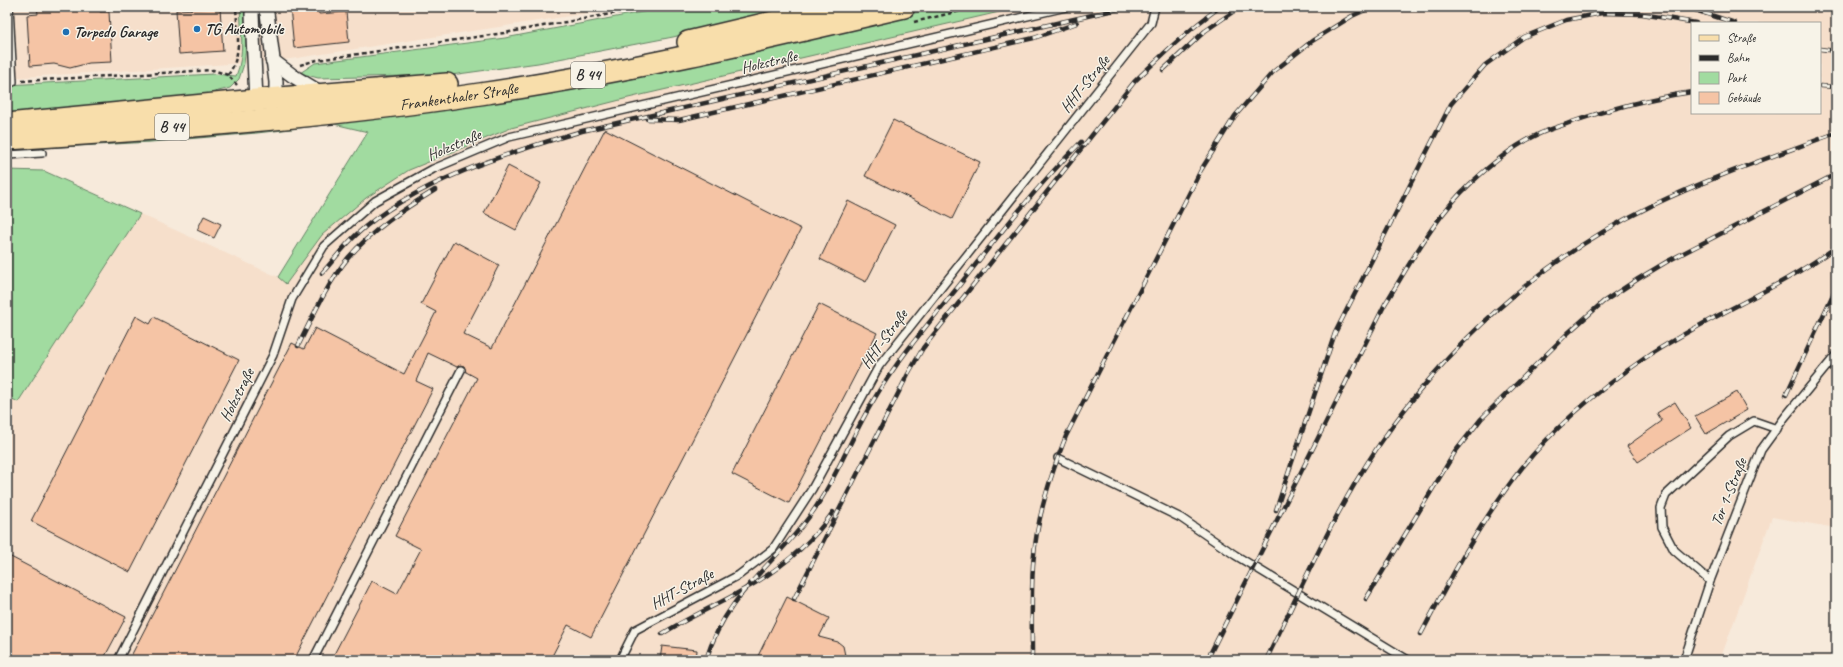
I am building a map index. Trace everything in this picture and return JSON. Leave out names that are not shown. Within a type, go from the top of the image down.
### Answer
[{"type":"main road","name":"Frankenthaler Straße","points":[[7,124],[262,94],[323,94],[428,87],[484,80],[674,46],[836,7]]},
{"type":"main road","name":"Frankenthaler Straße","points":[[7,139],[267,120],[479,94],[679,59],[904,7]]},
{"type":"main road","points":[[262,94],[267,120]]},
{"type":"street","points":[[253,7],[252,14],[262,94]]},
{"type":"street","points":[[262,94],[276,82],[264,7]]},
{"type":"street","points":[[272,60],[293,76],[323,94]]},
{"type":"lane","points":[[9,7],[13,82]]},
{"type":"lane","name":"Holzstraße","points":[[118,660],[273,355],[292,299],[324,246],[375,201],[433,168],[509,137],[1066,7]]},
{"type":"lane","name":"HHT-Straße","points":[[620,660],[635,630],[739,575],[773,549],[812,489],[879,366],[1151,23],[1155,7]]},
{"type":"lane","points":[[7,155],[42,153]]},
{"type":"lane","name":"Tor 1-Straße","points":[[1684,660],[1710,581],[1761,450],[1836,354]]},
{"type":"lane","points":[[314,660],[461,370]]},
{"type":"lane","points":[[1710,581],[1674,550],[1662,527],[1661,508],[1666,495],[1729,436],[1754,421],[1777,428]]},
{"type":"lane","points":[[1058,458],[1181,518],[1235,555],[1408,660]]},
{"type":"path","points":[[228,75],[235,65],[238,53],[236,7]]},
{"type":"path","points":[[293,76],[300,65],[317,60],[504,34],[650,7]]},
{"type":"path","points":[[13,82],[212,70],[228,75],[238,85],[262,94]]},
{"type":"shaded area","points":[[7,7],[629,7],[277,61],[7,78]]},
{"type":"shaded area","points":[[1012,7],[1836,7],[1836,528],[1772,517],[1720,660],[7,660],[7,396],[18,402],[140,214],[278,277],[370,132]]},
{"type":"green space","points":[[240,7],[244,7],[246,45],[244,64],[239,79],[230,88],[203,95],[114,103],[7,116],[7,85],[214,74],[236,76],[241,59],[242,34]]},
{"type":"green space","points":[[669,7],[796,7],[673,37],[538,63],[451,75],[318,78],[300,73],[315,63],[505,38]]},
{"type":"green space","points":[[941,7],[1021,7],[624,99],[511,128],[409,170],[366,198],[322,235],[286,284],[278,277],[368,132],[334,124],[257,133],[151,142],[7,150],[7,145],[169,135],[822,34]]},
{"type":"green space","points":[[7,170],[44,171],[140,214],[18,402],[7,396]]},
{"type":"building","points":[[37,7],[100,7],[100,12],[109,12],[112,62],[89,63],[70,68],[54,64],[30,66],[27,15],[38,14]]},
{"type":"building","points":[[290,7],[318,7],[319,14],[346,12],[349,42],[294,48]]},
{"type":"building","points":[[220,8],[223,51],[179,54],[176,10]]},
{"type":"building","points":[[893,120],[980,162],[952,219],[865,176]]},
{"type":"building","points":[[605,129],[801,229],[591,637],[568,625],[550,660],[331,660],[372,581],[397,594],[421,549],[395,536],[477,378],[466,372],[464,366],[460,365],[457,367],[428,353],[416,381],[433,389],[294,660],[139,660],[131,656],[292,343],[304,349],[315,328],[404,374],[436,312],[421,304],[454,241],[499,265],[463,334],[492,348]]},
{"type":"building","points":[[508,166],[541,183],[516,230],[484,213]]},
{"type":"building","points":[[848,201],[895,225],[866,282],[820,259]]},
{"type":"building","points":[[204,216],[221,224],[214,238],[197,230]]},
{"type":"building","points":[[819,304],[877,333],[789,503],[732,474]]},
{"type":"building","points":[[136,316],[150,324],[154,317],[239,360],[130,572],[31,521]]},
{"type":"building","points":[[1737,392],[1747,410],[1706,434],[1695,416]]},
{"type":"building","points":[[1675,402],[1691,428],[1638,462],[1627,446],[1662,421],[1657,413]]},
{"type":"building","points":[[7,555],[126,617],[103,660],[7,660]]},
{"type":"building","points":[[787,597],[829,618],[819,637],[838,642],[843,646],[846,660],[756,660]]},
{"type":"building","points":[[662,646],[697,650],[696,660],[660,660]]},
{"type":"railway","points":[[322,273],[356,235],[379,216],[404,200],[433,185],[493,159],[582,131],[1127,7]]},
{"type":"railway","points":[[794,599],[908,374],[923,348],[1135,81],[1187,33],[1220,7]]},
{"type":"railway","points":[[1163,70],[1205,31],[1240,7]]},
{"type":"railway","points":[[1032,660],[1032,589],[1035,548],[1041,515],[1055,467],[1066,436],[1201,170],[1235,116],[1273,72],[1312,41],[1352,16],[1372,7]]},
{"type":"railway","points":[[1686,7],[1732,22]]},
{"type":"railway","points":[[1276,510],[1335,333],[1451,104],[1485,65],[1524,37],[1566,20],[1602,13],[1642,14],[1691,22]]},
{"type":"railway","points":[[647,119],[679,120],[1034,38],[1077,23]]},
{"type":"railway","points":[[1821,49],[1836,51]]},
{"type":"railway","points":[[1821,86],[1836,87]]},
{"type":"railway","points":[[1207,660],[1385,304],[1424,240],[1446,210],[1471,183],[1494,163],[1520,144],[1537,135],[1599,113],[1661,97],[1691,92]]},
{"type":"railway","points":[[1266,660],[1332,525],[1377,448],[1433,375],[1498,309],[1534,279],[1571,252],[1610,227],[1674,195],[1720,176],[1836,133]]},
{"type":"railway","points":[[706,660],[725,617],[737,599],[794,535],[818,504],[882,386],[924,329],[1017,213],[1064,159],[1081,142]]},
{"type":"railway","points":[[1366,599],[1455,452],[1481,419],[1568,333],[1603,302],[1668,261],[1836,174]]},
{"type":"railway","points":[[298,346],[327,289],[348,258],[378,229],[400,212],[435,190]]},
{"type":"railway","points":[[1421,634],[1455,570],[1506,488],[1534,453],[1563,423],[1611,382],[1668,343],[1765,291],[1813,263],[1836,247]]},
{"type":"railway","points":[[1786,395],[1836,288]]},
{"type":"railway","points":[[662,634],[756,583],[804,546],[833,512]]},
{"type":"place","name":"TG Automobile","points":[[197,29]]},
{"type":"place","name":"Torpedo Garage","points":[[66,32]]}]
